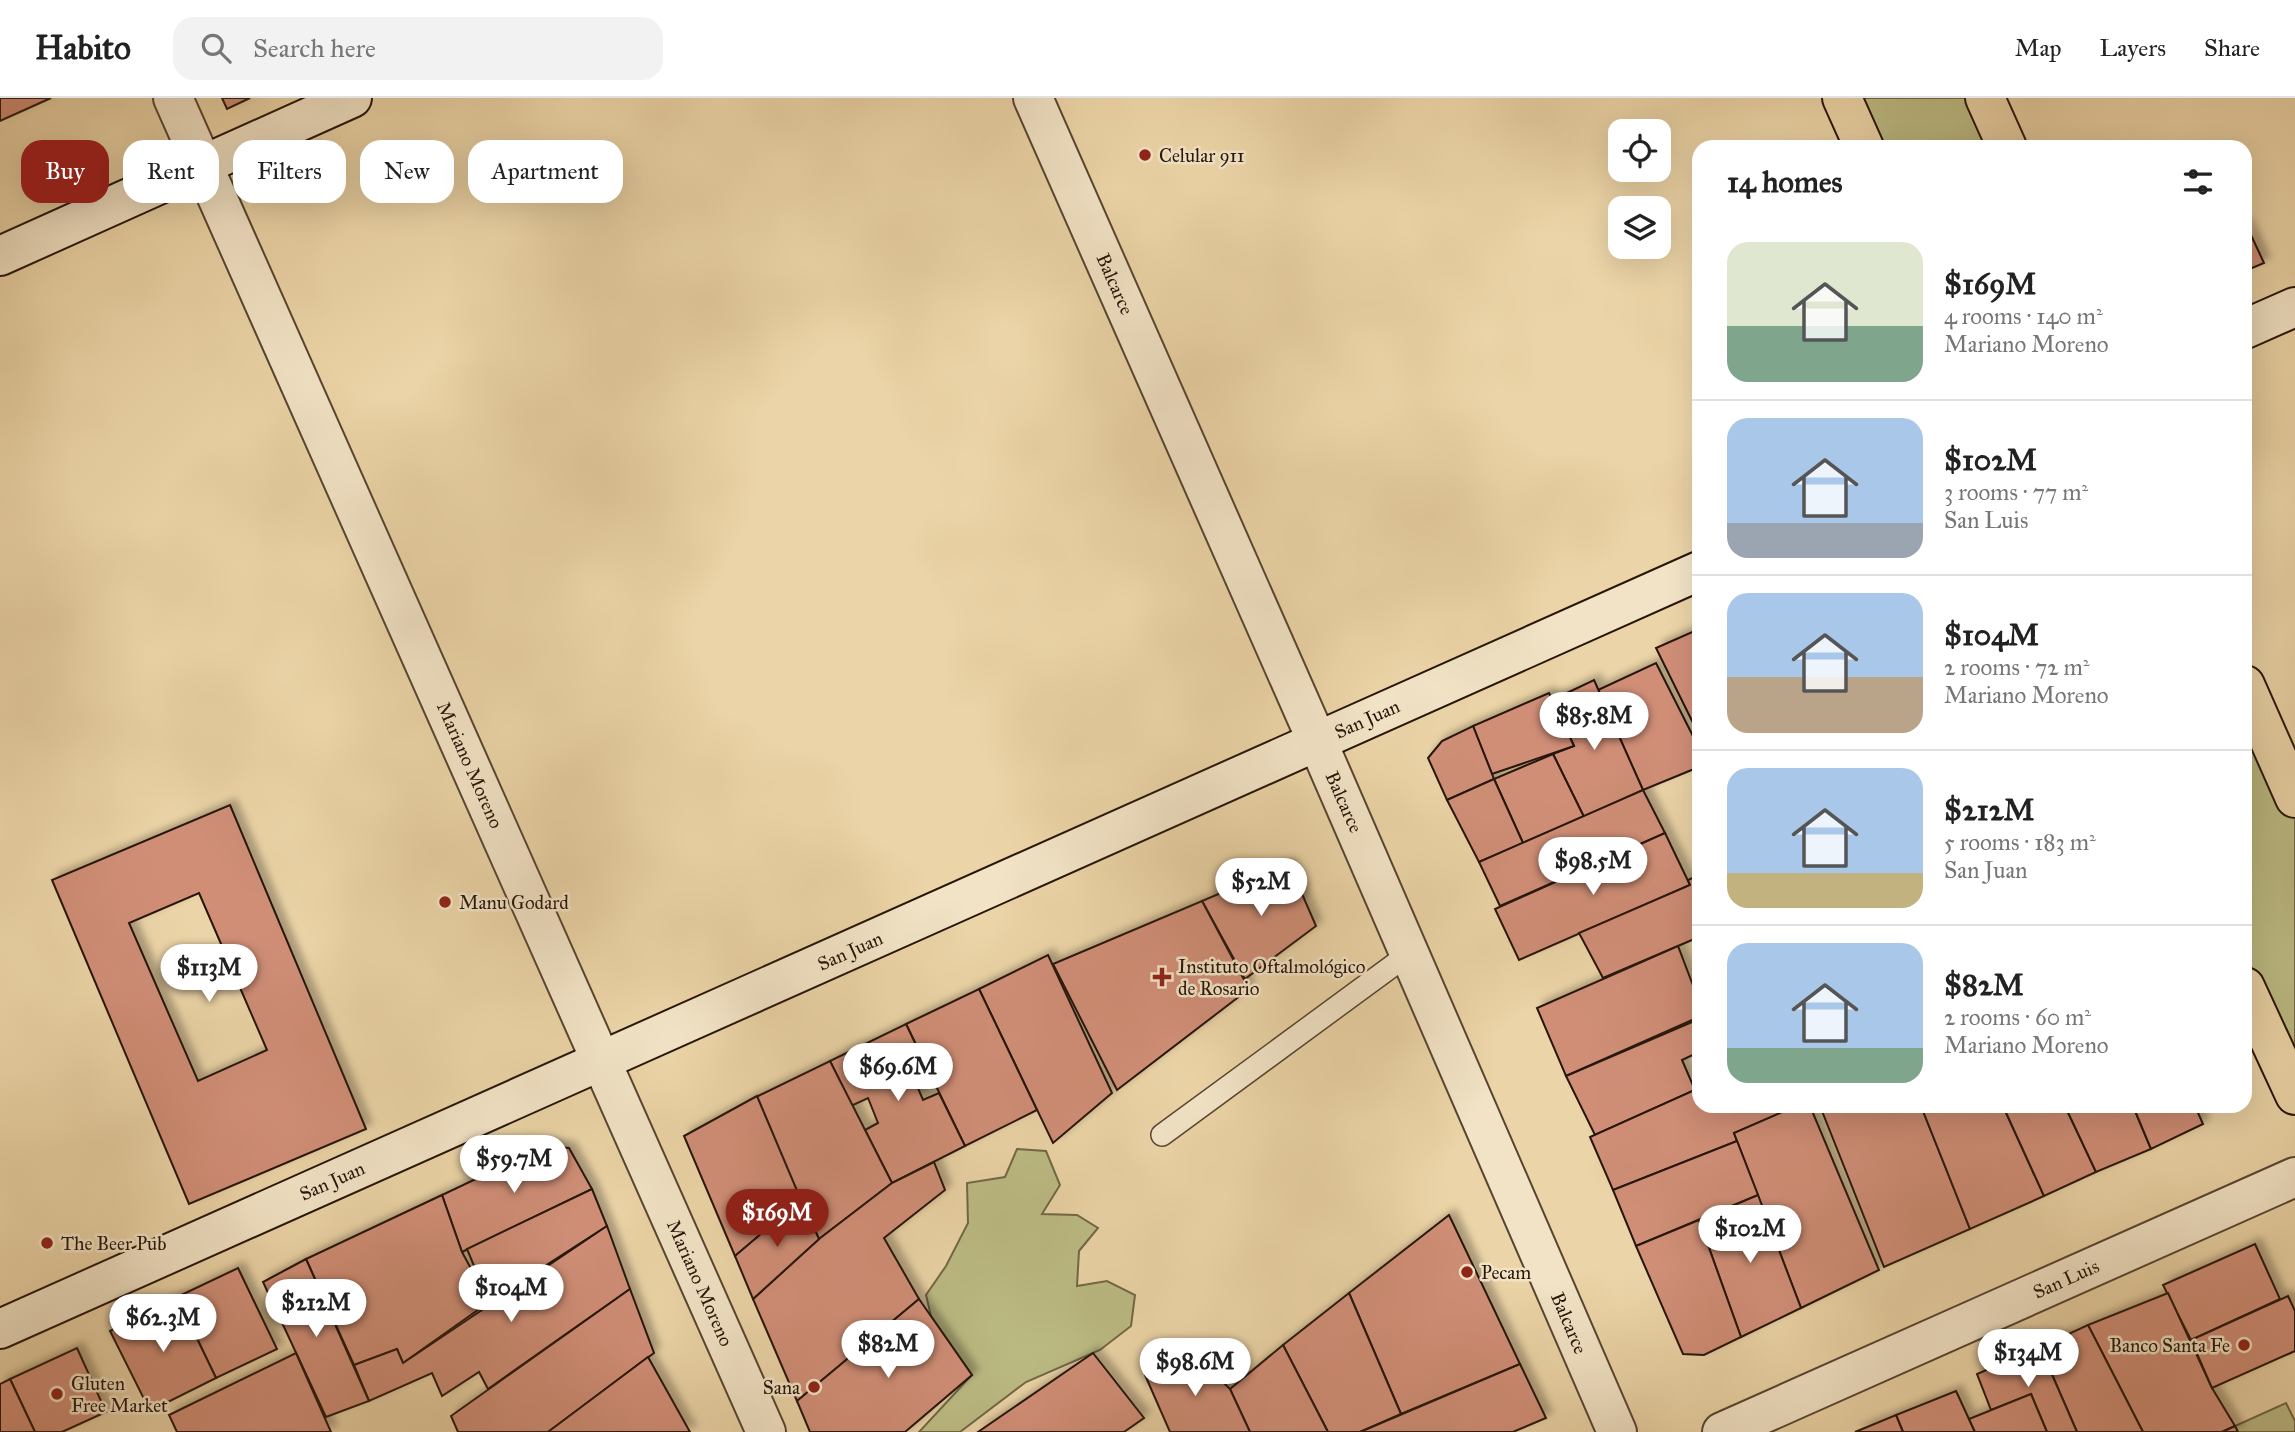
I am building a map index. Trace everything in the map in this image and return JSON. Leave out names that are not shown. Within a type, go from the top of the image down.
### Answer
[{"type":"main road","points":[[1842,98],[1861,140]]},
{"type":"main road","points":[[1986,98],[2004,140]]},
{"type":"main road","points":[[2252,701],[2295,798]]},
{"type":"main road","points":[[2252,1002],[2295,1095]]},
{"type":"street","name":"Mariano Moreno","points":[[173,98],[192,140]]},
{"type":"street","points":[[219,157],[352,98]]},
{"type":"street","name":"Balcarce","points":[[1033,98],[1410,953],[1617,1432]]},
{"type":"street","points":[[0,256],[123,200]]},
{"type":"street","name":"Mariano Moreno","points":[[219,200],[766,1432]]},
{"type":"street","points":[[2252,326],[2295,307]]},
{"type":"street","name":"San Juan","points":[[0,1329],[1692,574]]},
{"type":"street","name":"San Luis","points":[[1722,1432],[2295,1177]]},
{"type":"lane","points":[[1162,1135],[1410,953]]},
{"type":"shaded area","points":[[1842,98],[1985,98],[2004,140],[1861,140]]},
{"type":"shaded area","points":[[2252,701],[2295,798],[2295,1095],[2252,1002]]},
{"type":"shaded area","points":[[1017,1149],[1046,1151],[1060,1185],[1042,1214],[1077,1215],[1098,1228],[1079,1251],[1077,1286],[1107,1281],[1135,1295],[1131,1326],[1100,1350],[1026,1382],[960,1432],[919,1432],[972,1375],[931,1316],[926,1295],[946,1266],[968,1223],[967,1183],[1005,1177]]},
{"type":"shaded area","points":[[2286,1403],[2295,1421],[2295,1432],[2238,1432],[2235,1426]]},
{"type":"building","points":[[0,98],[51,98],[0,121]]},
{"type":"building","points":[[222,98],[250,98],[227,109]]},
{"type":"building","points":[[2252,237],[2264,263],[2252,268]]},
{"type":"building","points":[[1692,632],[1692,721],[1656,648]]},
{"type":"building","points":[[1656,663],[1692,734],[1692,770],[1643,790],[1598,690]]},
{"type":"building","points":[[1594,680],[1643,790],[1584,817],[1553,754],[1574,746],[1552,700]]},
{"type":"building","points":[[1549,693],[1574,746],[1492,774],[1473,726]]},
{"type":"building","points":[[1473,726],[1494,779],[1447,800],[1428,758],[1442,741]]},
{"type":"building","points":[[1553,754],[1584,817],[1523,843],[1494,779]]},
{"type":"building","points":[[1494,779],[1523,843],[1479,862],[1447,800]]},
{"type":"building","points":[[1643,790],[1665,833],[1500,906],[1479,862]]},
{"type":"building","points":[[230,805],[366,1129],[189,1204],[52,880]],"holes":[[[199,893],[267,1050],[198,1081],[129,923]]]},
{"type":"building","points":[[1665,833],[1690,885],[1519,960],[1495,909]]},
{"type":"building","points":[[1289,864],[1316,926],[1245,979],[1202,901]]},
{"type":"building","points":[[1692,878],[1692,940],[1603,978],[1579,933],[1690,885],[1688,880]]},
{"type":"building","name":"Instituto Oftalmológico de Rosario","points":[[1202,901],[1249,989],[1117,1090],[1053,964]]},
{"type":"building","points":[[1678,946],[1692,983],[1692,1020],[1566,1076],[1537,1008]]},
{"type":"building","points":[[1048,955],[1112,1093],[1053,1143],[979,989]]},
{"type":"building","points":[[979,989],[1037,1110],[965,1146],[906,1024]]},
{"type":"building","points":[[1692,1022],[1692,1055],[1682,1060],[1692,1083],[1692,1091],[1595,1135],[1566,1076]]},
{"type":"building","points":[[906,1024],[928,1070],[914,1079],[923,1100],[939,1093],[965,1146],[892,1183],[865,1130],[878,1123],[868,1098],[851,1106],[830,1061]]},
{"type":"building","points":[[830,1061],[892,1183],[819,1239],[754,1098]]},
{"type":"building","points":[[1692,1091],[1692,1113],[1781,1113],[1734,1133],[1737,1141],[1613,1190],[1590,1137]]},
{"type":"building","points":[[757,1096],[801,1200],[735,1256],[684,1136]]},
{"type":"building","points":[[1780,1113],[1813,1113],[1879,1270],[1801,1308],[1734,1133]]},
{"type":"building","points":[[1823,1113],[1924,1113],[1970,1229],[1884,1267]]},
{"type":"building","points":[[1924,1113],[2006,1113],[2044,1196],[1970,1229]]},
{"type":"building","points":[[2006,1113],[2068,1113],[2096,1172],[2044,1196]]},
{"type":"building","points":[[2068,1113],[2136,1113],[2151,1149],[2096,1172]]},
{"type":"building","points":[[2136,1113],[2198,1113],[2203,1124],[2151,1149]]},
{"type":"building","points":[[1737,1141],[1758,1195],[1636,1246],[1613,1190]]},
{"type":"building","points":[[545,1146],[569,1148],[592,1189],[462,1252],[442,1195]]},
{"type":"building","points":[[934,1162],[945,1190],[884,1238],[919,1299],[797,1401],[753,1299],[819,1239],[892,1183]]},
{"type":"building","points":[[592,1189],[607,1226],[489,1302],[467,1249]]},
{"type":"building","points":[[442,1195],[462,1252],[489,1302],[403,1363],[397,1349],[354,1365],[306,1259]]},
{"type":"building","points":[[1758,1195],[1801,1308],[1741,1337],[1699,1220]]},
{"type":"building","points":[[801,1200],[819,1239],[753,1299],[735,1256]]},
{"type":"building","points":[[1449,1215],[1520,1364],[1401,1414],[1349,1293]]},
{"type":"building","points":[[1699,1220],[1741,1337],[1704,1355],[1683,1354],[1636,1246]]},
{"type":"building","points":[[607,1226],[630,1289],[488,1389],[479,1372],[442,1396],[432,1373],[369,1401],[354,1365],[397,1349],[403,1363]]},
{"type":"building","points":[[2255,1244],[2280,1299],[2191,1340],[2163,1285]]},
{"type":"building","points":[[306,1259],[369,1401],[326,1417],[263,1282]]},
{"type":"building","points":[[238,1268],[277,1349],[216,1378],[177,1297]]},
{"type":"building","points":[[630,1289],[654,1353],[548,1432],[458,1432],[451,1416]]},
{"type":"building","points":[[1349,1293],[1401,1414],[1360,1432],[1328,1432],[1283,1345]]},
{"type":"building","points":[[2168,1293],[2212,1388],[2235,1426],[2222,1432],[2143,1432],[2088,1325]]},
{"type":"building","name":"Banco Santa Fe","points":[[2288,1296],[2295,1311],[2295,1351],[2212,1388],[2191,1340]]},
{"type":"building","points":[[177,1297],[216,1378],[150,1411],[110,1331]]},
{"type":"building","points":[[919,1299],[972,1375],[905,1432],[810,1432],[797,1401]]},
{"type":"building","points":[[2088,1325],[2143,1432],[2077,1432],[2040,1347]]},
{"type":"building","points":[[1283,1345],[1328,1432],[1250,1432],[1230,1389]]},
{"type":"building","points":[[2040,1347],[2077,1432],[2047,1432],[2031,1394],[1991,1410],[1977,1374]]},
{"type":"building","points":[[77,1348],[106,1412],[62,1432],[35,1432],[10,1379]]},
{"type":"building","points":[[296,1353],[331,1432],[177,1432],[169,1415]]},
{"type":"building","points":[[1093,1353],[1144,1418],[1124,1432],[978,1432]]},
{"type":"building","points":[[1194,1353],[1230,1389],[1250,1432],[1170,1432],[1145,1375]]},
{"type":"building","points":[[648,1357],[690,1432],[548,1432]]},
{"type":"building","points":[[1520,1364],[1546,1418],[1513,1432],[1360,1432]]},
{"type":"building","points":[[10,1379],[35,1432],[0,1432],[0,1384]]},
{"type":"building","points":[[1956,1391],[1975,1432],[1903,1432],[1896,1415]]},
{"type":"building","points":[[2031,1394],[2047,1432],[1975,1432],[1969,1419]]},
{"type":"building","points":[[1896,1415],[1903,1432],[1855,1432]]},
{"type":"building","points":[[2235,1426],[2238,1432],[2222,1432]]},
{"type":"place","name":"Celular 911","points":[[1145,155]]},
{"type":"place","name":"Manu Godard","points":[[445,902]]},
{"type":"place","name":"Instituto Oftalmológico de Rosario","points":[[1162,977]]},
{"type":"place","name":"The Beer Pub","points":[[47,1243]]},
{"type":"place","name":"Pecam","points":[[1467,1272]]},
{"type":"place","name":"Banco Santa Fe","points":[[2244,1345]]},
{"type":"place","name":"Sana","points":[[814,1387]]},
{"type":"place","name":"Gluten Free Market","points":[[57,1394]]}]
